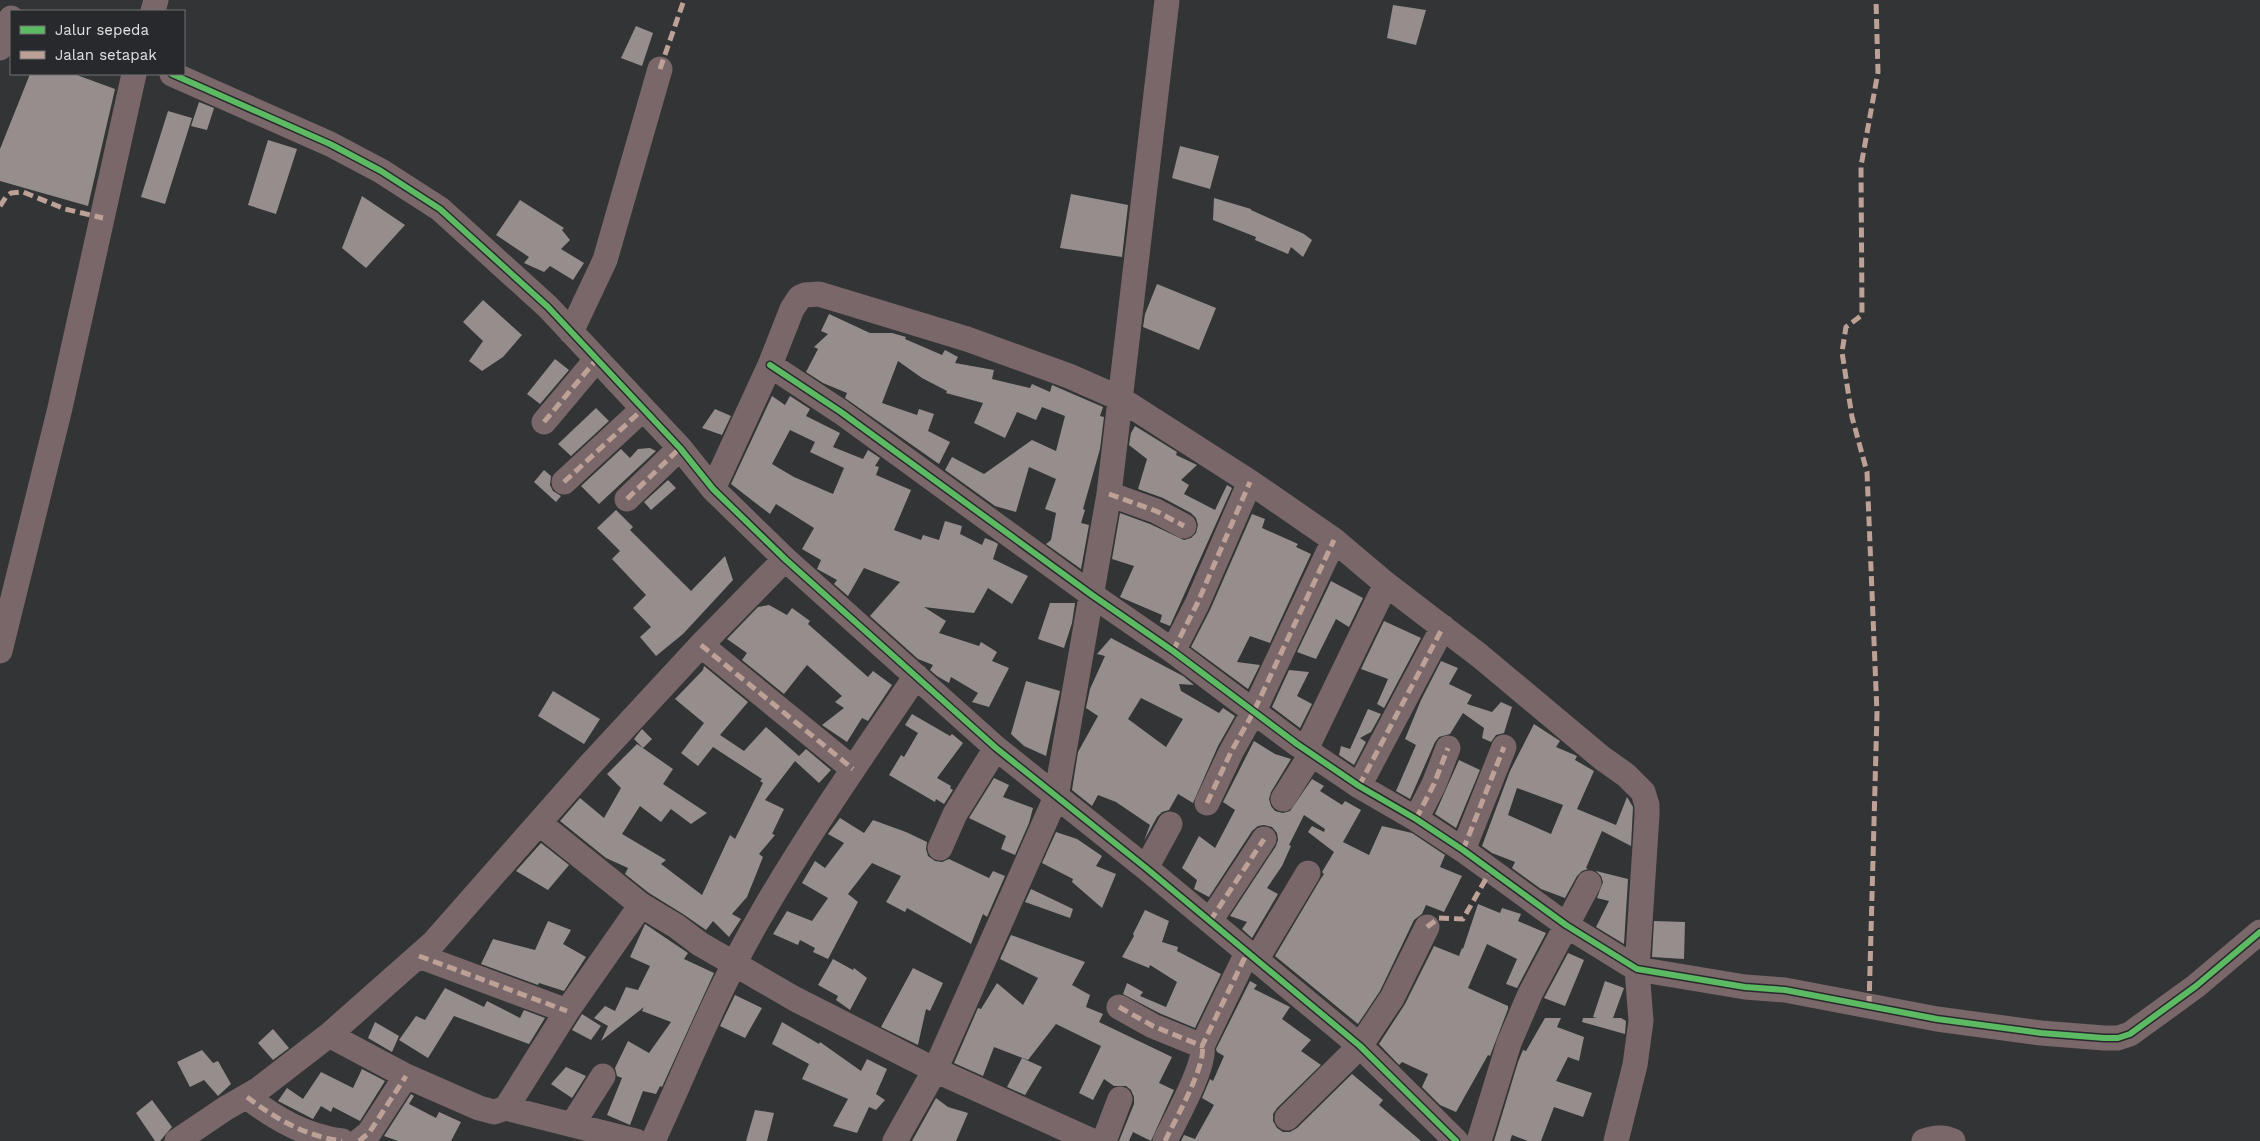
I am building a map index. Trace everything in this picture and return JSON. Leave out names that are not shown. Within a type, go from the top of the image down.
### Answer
[{"type":"street","points":[[895,1141],[935,1070],[1056,797],[1109,494],[1167,0]]},
{"type":"street","points":[[0,48],[10,21]]},
{"type":"street","points":[[571,332],[604,260],[660,69]]},
{"type":"street","points":[[0,651],[64,389],[134,75]]},
{"type":"street","points":[[174,75],[298,129],[395,180],[440,209],[548,307],[680,448],[713,489],[785,559],[996,748],[1146,868],[1360,1046],[1456,1141]]},
{"type":"street","points":[[713,489],[770,365],[784,327],[796,302],[805,295],[819,294],[967,339],[1069,376],[1119,398],[1250,482],[1334,540],[1386,584],[1443,627],[1626,775],[1643,792],[1648,805],[1648,815],[1637,969],[1641,1021],[1635,1065],[1616,1141]]},
{"type":"street","points":[[544,422],[596,360]]},
{"type":"street","points":[[770,365],[924,471],[1092,595],[1173,651],[1359,786],[1416,819],[1463,850],[1566,925],[1637,969],[1745,987],[1785,990],[1937,1019],[2082,1038],[2118,1038],[2130,1034],[2196,986],[2260,932]]},
{"type":"street","points":[[564,482],[643,409]]},
{"type":"street","points":[[627,499],[680,448]]},
{"type":"street","points":[[1173,651],[1197,604],[1250,482]]},
{"type":"street","points":[[1109,494],[1156,511],[1184,526]]},
{"type":"street","points":[[1207,803],[1231,752],[1254,711],[1334,540]]},
{"type":"street","points":[[178,1141],[226,1108],[247,1097],[328,1035],[419,956],[450,925],[588,766],[701,645],[785,559]]},
{"type":"street","points":[[1283,799],[1309,751],[1386,584]]},
{"type":"street","points":[[1359,786],[1443,627]]},
{"type":"street","points":[[701,645],[853,769]]},
{"type":"street","points":[[653,1141],[734,964],[786,873],[916,676]]},
{"type":"street","points":[[1463,850],[1504,747]]},
{"type":"street","points":[[940,848],[956,814],[996,748]]},
{"type":"street","points":[[1416,819],[1434,784],[1448,748]]},
{"type":"street","points":[[539,823],[641,905],[734,964],[859,1033],[935,1070],[1092,1141]]},
{"type":"street","points":[[1146,868],[1170,824]]},
{"type":"street","points":[[1210,921],[1264,839]]},
{"type":"street","points":[[1166,1141],[1195,1079],[1204,1053],[1202,1046],[1252,956],[1308,873]]},
{"type":"street","points":[[1479,1141],[1509,1043],[1530,994],[1589,883]]},
{"type":"street","points":[[506,1108],[568,1011],[641,905]]},
{"type":"street","points":[[1287,1118],[1360,1046],[1392,998],[1427,927]]},
{"type":"street","points":[[419,956],[568,1011]]},
{"type":"street","points":[[1119,1007],[1153,1026],[1202,1046]]},
{"type":"street","points":[[328,1035],[406,1076],[486,1110],[494,1112],[506,1108],[636,1141]]},
{"type":"street","points":[[359,1141],[369,1133],[406,1076]]},
{"type":"street","points":[[572,1125],[603,1076]]},
{"type":"street","points":[[247,1097],[263,1110],[304,1132],[342,1141]]},
{"type":"street","points":[[1104,1141],[1120,1099]]},
{"type":"street","points":[[1924,1141],[1936,1138],[1947,1138],[1953,1141]]},
{"type":"building","points":[[1393,5],[1426,10],[1416,45],[1387,38]]},
{"type":"building","points":[[636,26],[653,33],[642,66],[621,58]]},
{"type":"building","points":[[30,75],[77,75],[115,89],[88,206],[0,181],[0,149]]},
{"type":"building","points":[[199,102],[214,108],[207,130],[191,126]]},
{"type":"building","points":[[168,111],[192,118],[165,204],[141,197]]},
{"type":"building","points":[[268,140],[297,149],[276,214],[248,205]]},
{"type":"building","points":[[1180,146],[1219,156],[1210,189],[1172,178]]},
{"type":"building","points":[[1071,194],[1128,205],[1122,257],[1060,248]]},
{"type":"building","points":[[362,196],[405,225],[366,268],[342,248]]},
{"type":"building","points":[[1214,198],[1251,209],[1304,234],[1312,240],[1303,257],[1291,247],[1288,254],[1255,240],[1256,237],[1213,220]]},
{"type":"building","points":[[520,200],[564,228],[562,230],[570,240],[561,249],[584,263],[573,280],[550,266],[544,272],[524,263],[529,257],[496,235]]},
{"type":"building","points":[[1157,284],[1216,308],[1199,350],[1143,327],[1145,314]]},
{"type":"building","points":[[483,300],[522,335],[503,357],[482,371],[469,361],[483,341],[463,322]]},
{"type":"building","points":[[829,314],[870,333],[892,333],[906,337],[905,339],[942,355],[945,350],[958,357],[955,363],[994,370],[992,379],[1030,388],[1032,384],[1050,392],[1052,385],[1103,407],[1100,416],[1104,417],[1100,449],[1083,509],[1085,510],[1081,523],[1089,525],[1081,569],[1046,544],[1051,540],[1056,513],[1045,509],[1056,479],[1029,467],[1016,512],[995,506],[945,470],[952,457],[984,474],[1032,440],[1056,451],[1065,416],[1042,407],[1036,420],[1017,412],[1005,438],[974,423],[983,403],[946,393],[947,391],[922,378],[898,361],[882,403],[917,415],[919,409],[934,414],[928,431],[950,442],[939,464],[845,398],[847,393],[823,383],[806,372],[818,349],[814,347],[828,334],[821,331]]},
{"type":"building","points":[[555,359],[569,370],[540,404],[527,394]]},
{"type":"building","points":[[772,396],[785,405],[790,396],[810,409],[806,416],[840,433],[833,447],[863,459],[868,450],[880,458],[875,466],[879,467],[876,475],[911,490],[894,530],[921,540],[923,535],[939,540],[945,521],[962,526],[960,534],[982,545],[985,538],[998,544],[993,559],[1028,576],[1012,604],[988,588],[974,613],[924,607],[946,621],[939,633],[979,646],[981,642],[997,652],[992,661],[1009,668],[989,707],[972,702],[978,693],[951,677],[949,683],[937,676],[930,670],[933,665],[918,659],[870,616],[900,582],[864,568],[848,596],[834,584],[837,580],[817,569],[821,560],[802,549],[814,528],[776,504],[770,514],[731,484]],"holes":[[[790,430],[815,442],[810,452],[844,468],[833,494],[794,477],[772,464]]]},
{"type":"building","points":[[596,408],[609,421],[571,456],[558,444]]},
{"type":"building","points":[[715,409],[731,416],[722,435],[702,428]]},
{"type":"building","points":[[1135,426],[1177,452],[1176,455],[1197,465],[1181,480],[1189,485],[1184,494],[1215,510],[1227,485],[1232,488],[1170,626],[1160,622],[1162,615],[1120,597],[1134,566],[1112,559],[1120,513],[1150,524],[1184,540],[1191,538],[1196,533],[1198,525],[1196,518],[1191,513],[1163,498],[1138,489],[1147,459],[1129,445],[1131,433]]},
{"type":"building","points":[[650,448],[656,451],[599,504],[581,486],[621,449],[630,458],[638,449]]},
{"type":"building","points":[[544,470],[551,476],[550,485],[553,491],[561,496],[556,502],[534,482]]},
{"type":"building","points":[[668,480],[676,488],[651,510],[644,502]]},
{"type":"building","points":[[616,510],[633,527],[630,530],[691,591],[725,556],[733,580],[683,634],[656,656],[640,637],[651,627],[633,608],[646,595],[612,559],[620,551],[597,528]]},
{"type":"building","points":[[1252,514],[1265,519],[1262,528],[1298,544],[1296,547],[1311,554],[1270,643],[1250,636],[1237,662],[1260,665],[1248,689],[1191,647],[1210,610]]},
{"type":"building","points":[[1331,581],[1363,598],[1349,627],[1336,619],[1316,659],[1297,652]]},
{"type":"building","points":[[1050,603],[1075,603],[1072,623],[1064,648],[1038,639]]},
{"type":"building","points":[[769,605],[787,615],[792,608],[810,621],[808,624],[868,677],[873,671],[892,685],[868,721],[862,718],[847,742],[822,725],[844,708],[835,702],[842,696],[807,665],[784,694],[742,660],[747,653],[727,639],[758,607]]},
{"type":"building","points":[[1384,621],[1421,638],[1384,708],[1377,704],[1388,679],[1361,669]]},
{"type":"building","points":[[1111,638],[1183,676],[1194,685],[1179,684],[1181,691],[1219,713],[1223,708],[1235,716],[1218,746],[1193,803],[1178,794],[1169,810],[1162,812],[1157,817],[1144,841],[1150,825],[1116,802],[1098,795],[1092,806],[1072,790],[1078,752],[1098,716],[1086,708],[1090,689],[1105,656],[1097,654]],"holes":[[[1141,698],[1183,719],[1166,747],[1128,719]]]},
{"type":"building","points":[[1441,661],[1458,668],[1449,684],[1472,695],[1467,704],[1492,712],[1501,702],[1512,707],[1504,733],[1496,735],[1491,742],[1482,738],[1484,728],[1463,713],[1450,734],[1439,737],[1435,742],[1410,799],[1396,791],[1416,745],[1405,739],[1421,700]]},
{"type":"building","points":[[704,666],[748,702],[720,735],[744,751],[766,727],[799,756],[806,749],[831,770],[819,783],[795,761],[765,800],[784,809],[772,834],[775,835],[759,854],[763,857],[747,897],[732,914],[741,919],[729,937],[713,921],[706,930],[649,893],[625,874],[628,868],[606,858],[560,821],[580,798],[604,818],[621,788],[607,774],[637,744],[673,769],[663,784],[707,813],[691,824],[671,809],[661,822],[640,806],[622,834],[666,860],[661,864],[702,895],[730,835],[735,839],[763,783],[760,781],[762,779],[713,747],[698,766],[681,753],[704,723],[675,699],[703,670]]},
{"type":"building","points":[[1289,670],[1309,672],[1297,696],[1312,704],[1300,728],[1272,707]]},
{"type":"building","points":[[1026,681],[1060,691],[1046,756],[1024,746],[1011,734]]},
{"type":"building","points":[[553,691],[600,719],[584,744],[538,716]]},
{"type":"building","points":[[1368,709],[1381,714],[1371,732],[1360,738],[1366,742],[1354,765],[1339,755],[1341,746],[1350,749]]},
{"type":"building","points":[[912,714],[950,736],[952,734],[963,743],[937,778],[951,786],[950,788],[953,790],[944,804],[936,799],[935,802],[889,775],[901,755],[904,757],[918,733],[905,725]]},
{"type":"building","points":[[1534,724],[1560,741],[1556,747],[1577,756],[1575,760],[1594,771],[1577,809],[1616,825],[1627,797],[1633,807],[1631,846],[1602,831],[1586,868],[1588,869],[1582,871],[1577,876],[1565,898],[1541,889],[1512,868],[1515,862],[1492,853],[1482,846],[1510,771]],"holes":[[[1517,788],[1563,805],[1551,834],[1508,815]]]},
{"type":"building","points":[[642,729],[652,739],[643,748],[634,739]]},
{"type":"building","points":[[1254,741],[1275,754],[1291,759],[1271,792],[1269,799],[1275,811],[1283,813],[1290,811],[1312,779],[1324,786],[1320,791],[1342,805],[1345,801],[1361,810],[1343,842],[1369,855],[1382,826],[1412,833],[1445,855],[1440,867],[1462,876],[1444,912],[1426,905],[1422,914],[1414,920],[1380,991],[1358,1024],[1275,956],[1324,874],[1322,872],[1334,852],[1308,832],[1312,826],[1324,832],[1325,829],[1304,815],[1289,845],[1291,846],[1282,866],[1267,888],[1278,894],[1252,938],[1242,929],[1247,922],[1230,916],[1276,846],[1278,840],[1277,833],[1272,827],[1258,826],[1252,831],[1209,897],[1194,889],[1197,880],[1182,868],[1199,836],[1215,848],[1235,810],[1223,802]]},
{"type":"building","points":[[1459,760],[1480,770],[1456,828],[1435,814]]},
{"type":"building","points":[[994,778],[1009,785],[1003,797],[1033,808],[1029,823],[1015,855],[1001,849],[1006,836],[969,818]]},
{"type":"building","points":[[840,818],[864,833],[873,820],[906,832],[927,842],[928,856],[935,861],[942,862],[949,859],[989,878],[993,871],[1005,876],[987,917],[983,914],[971,944],[907,908],[905,912],[886,902],[901,876],[872,863],[848,894],[858,902],[828,959],[813,952],[815,948],[800,940],[798,945],[773,934],[787,911],[812,921],[828,898],[802,883],[815,861],[825,868],[844,843],[828,834]]},
{"type":"building","points":[[1056,832],[1077,839],[1102,856],[1096,866],[1116,874],[1102,908],[1072,882],[1073,879],[1042,863]]},
{"type":"building","points":[[541,843],[569,865],[548,890],[516,871]]},
{"type":"building","points":[[1596,871],[1628,879],[1624,944],[1596,927],[1609,901],[1597,898],[1603,882],[1601,876]]},
{"type":"building","points":[[1031,889],[1073,909],[1070,918],[1025,902]]},
{"type":"building","points":[[1478,904],[1500,913],[1502,908],[1521,914],[1518,921],[1546,933],[1517,988],[1506,984],[1517,959],[1487,944],[1468,988],[1508,1006],[1508,1009],[1490,1056],[1488,1055],[1456,1112],[1440,1105],[1422,1087],[1428,1074],[1402,1062],[1399,1065],[1379,1044],[1405,1004],[1434,946],[1459,956]]},
{"type":"building","points":[[1145,910],[1169,921],[1162,942],[1178,947],[1177,951],[1221,974],[1195,1028],[1159,1013],[1123,994],[1127,983],[1143,992],[1140,996],[1166,1007],[1177,982],[1150,965],[1149,968],[1122,957],[1134,936],[1133,934]]},
{"type":"building","points":[[548,921],[571,930],[563,944],[586,957],[564,991],[539,983],[538,985],[481,964],[493,939],[535,950]]},
{"type":"building","points":[[1654,921],[1685,922],[1684,959],[1652,957]]},
{"type":"building","points":[[645,924],[688,953],[684,959],[714,973],[662,1087],[660,1086],[656,1094],[643,1091],[630,1125],[607,1115],[622,1078],[617,1076],[615,1068],[628,1041],[649,1053],[671,1022],[642,1011],[644,1007],[601,1041],[608,1026],[594,1018],[605,1006],[615,1011],[626,987],[638,990],[650,966],[630,957]]},
{"type":"building","points":[[1011,935],[1085,962],[1072,985],[1090,995],[1086,1007],[1103,1014],[1099,1022],[1172,1057],[1159,1083],[1174,1090],[1151,1141],[1133,1132],[1129,1141],[1119,1141],[1134,1104],[1131,1090],[1126,1086],[1114,1086],[1104,1079],[1093,1100],[1079,1093],[1101,1046],[1056,1024],[1028,1060],[994,1047],[983,1076],[954,1063],[978,1008],[981,1009],[997,983],[1023,1005],[1038,978],[1000,959]]},
{"type":"building","points":[[1568,953],[1584,960],[1565,1006],[1544,998]]},
{"type":"building","points":[[833,959],[853,970],[854,968],[867,978],[850,1010],[836,1000],[838,996],[818,985]]},
{"type":"building","points":[[913,968],[943,983],[930,1011],[926,1009],[918,1045],[881,1027]]},
{"type":"building","points":[[1250,981],[1257,985],[1254,989],[1290,1007],[1282,1019],[1311,1040],[1301,1051],[1321,1065],[1277,1108],[1273,1114],[1273,1121],[1277,1128],[1283,1132],[1290,1132],[1297,1128],[1352,1074],[1383,1100],[1379,1105],[1421,1141],[1181,1141],[1184,1135],[1195,1139],[1214,1105],[1202,1098],[1210,1079],[1213,1081],[1224,1056],[1217,1052],[1216,1049]]},
{"type":"building","points":[[1605,981],[1624,988],[1613,1018],[1621,1018],[1626,1021],[1625,1034],[1582,1022],[1583,1018],[1597,1018],[1593,1017]]},
{"type":"building","points":[[445,988],[484,1007],[487,1001],[520,1018],[524,1010],[545,1018],[529,1044],[454,1016],[428,1058],[399,1040],[416,1016],[425,1020]]},
{"type":"building","points":[[735,995],[762,1008],[745,1038],[720,1026]]},
{"type":"building","points":[[582,1014],[601,1026],[591,1040],[572,1030]]},
{"type":"building","points":[[1545,1018],[1561,1018],[1557,1027],[1584,1037],[1579,1061],[1568,1057],[1556,1081],[1592,1093],[1583,1117],[1554,1107],[1541,1141],[1528,1141],[1512,1135],[1510,1141],[1494,1141],[1518,1062],[1523,1050],[1526,1051]]},
{"type":"building","points":[[375,1022],[399,1036],[392,1052],[368,1038]]},
{"type":"building","points":[[782,1022],[819,1044],[820,1042],[861,1071],[867,1059],[887,1069],[876,1094],[885,1100],[876,1110],[869,1107],[857,1133],[833,1126],[848,1099],[802,1079],[809,1064],[772,1044]]},
{"type":"building","points":[[273,1029],[289,1048],[273,1060],[258,1043]]},
{"type":"building","points":[[202,1050],[213,1063],[218,1061],[231,1084],[218,1096],[204,1080],[190,1087],[177,1062]]},
{"type":"building","points":[[1022,1058],[1042,1067],[1025,1095],[1007,1087]]},
{"type":"building","points":[[566,1067],[586,1076],[572,1098],[551,1084]]},
{"type":"building","points":[[362,1069],[385,1081],[360,1121],[333,1107],[331,1112],[321,1106],[313,1119],[278,1101],[287,1088],[303,1099],[321,1072],[353,1088]]},
{"type":"building","points":[[411,1094],[414,1096],[409,1104],[436,1118],[439,1112],[461,1122],[451,1141],[398,1141],[384,1136]]},
{"type":"building","points":[[936,1098],[948,1107],[968,1113],[956,1141],[912,1141]]},
{"type":"building","points":[[152,1100],[172,1127],[160,1141],[155,1141],[136,1113]]},
{"type":"building","points":[[755,1110],[774,1113],[767,1141],[746,1141]]},
{"type":"marked path","points":[[660,69],[684,0]]},
{"type":"marked path","points":[[1869,1006],[1877,713],[1867,472],[1852,417],[1842,352],[1846,327],[1862,315],[1861,166],[1878,72],[1876,0]]},
{"type":"marked path","points":[[0,206],[11,193],[23,192],[65,209],[103,218]]},
{"type":"marked path","points":[[544,422],[596,360]]},
{"type":"marked path","points":[[564,482],[643,409]]},
{"type":"marked path","points":[[627,499],[680,448]]},
{"type":"marked path","points":[[1173,651],[1197,604],[1250,482]]},
{"type":"marked path","points":[[1109,494],[1156,511],[1184,526]]},
{"type":"marked path","points":[[1207,803],[1231,752],[1254,711],[1334,540]]},
{"type":"marked path","points":[[1359,786],[1443,627]]},
{"type":"marked path","points":[[701,645],[853,769]]},
{"type":"marked path","points":[[1463,850],[1504,747]]},
{"type":"marked path","points":[[1416,819],[1434,784],[1448,748]]},
{"type":"marked path","points":[[1210,921],[1264,839]]},
{"type":"marked path","points":[[1427,927],[1439,918],[1463,919],[1491,870]]},
{"type":"marked path","points":[[1119,1007],[1153,1026],[1202,1046],[1247,953]]},
{"type":"marked path","points":[[419,956],[567,1011]]},
{"type":"marked path","points":[[1165,1141],[1195,1079],[1200,1066],[1202,1046]]},
{"type":"marked path","points":[[359,1141],[369,1133],[406,1076]]},
{"type":"marked path","points":[[247,1097],[280,1119],[303,1131],[328,1139],[342,1141]]},
{"type":"cycle path","points":[[174,75],[330,144],[381,171],[440,209],[548,307],[680,448],[713,489],[785,559],[996,748],[1146,868],[1360,1046],[1456,1141]]},
{"type":"cycle path","points":[[770,365],[841,412],[1092,595],[1173,651],[1297,744],[1359,786],[1416,819],[1463,850],[1566,925],[1637,969],[1745,987],[1785,990],[1937,1019],[2041,1033],[2118,1038],[2130,1034],[2196,986],[2260,932]]}]
